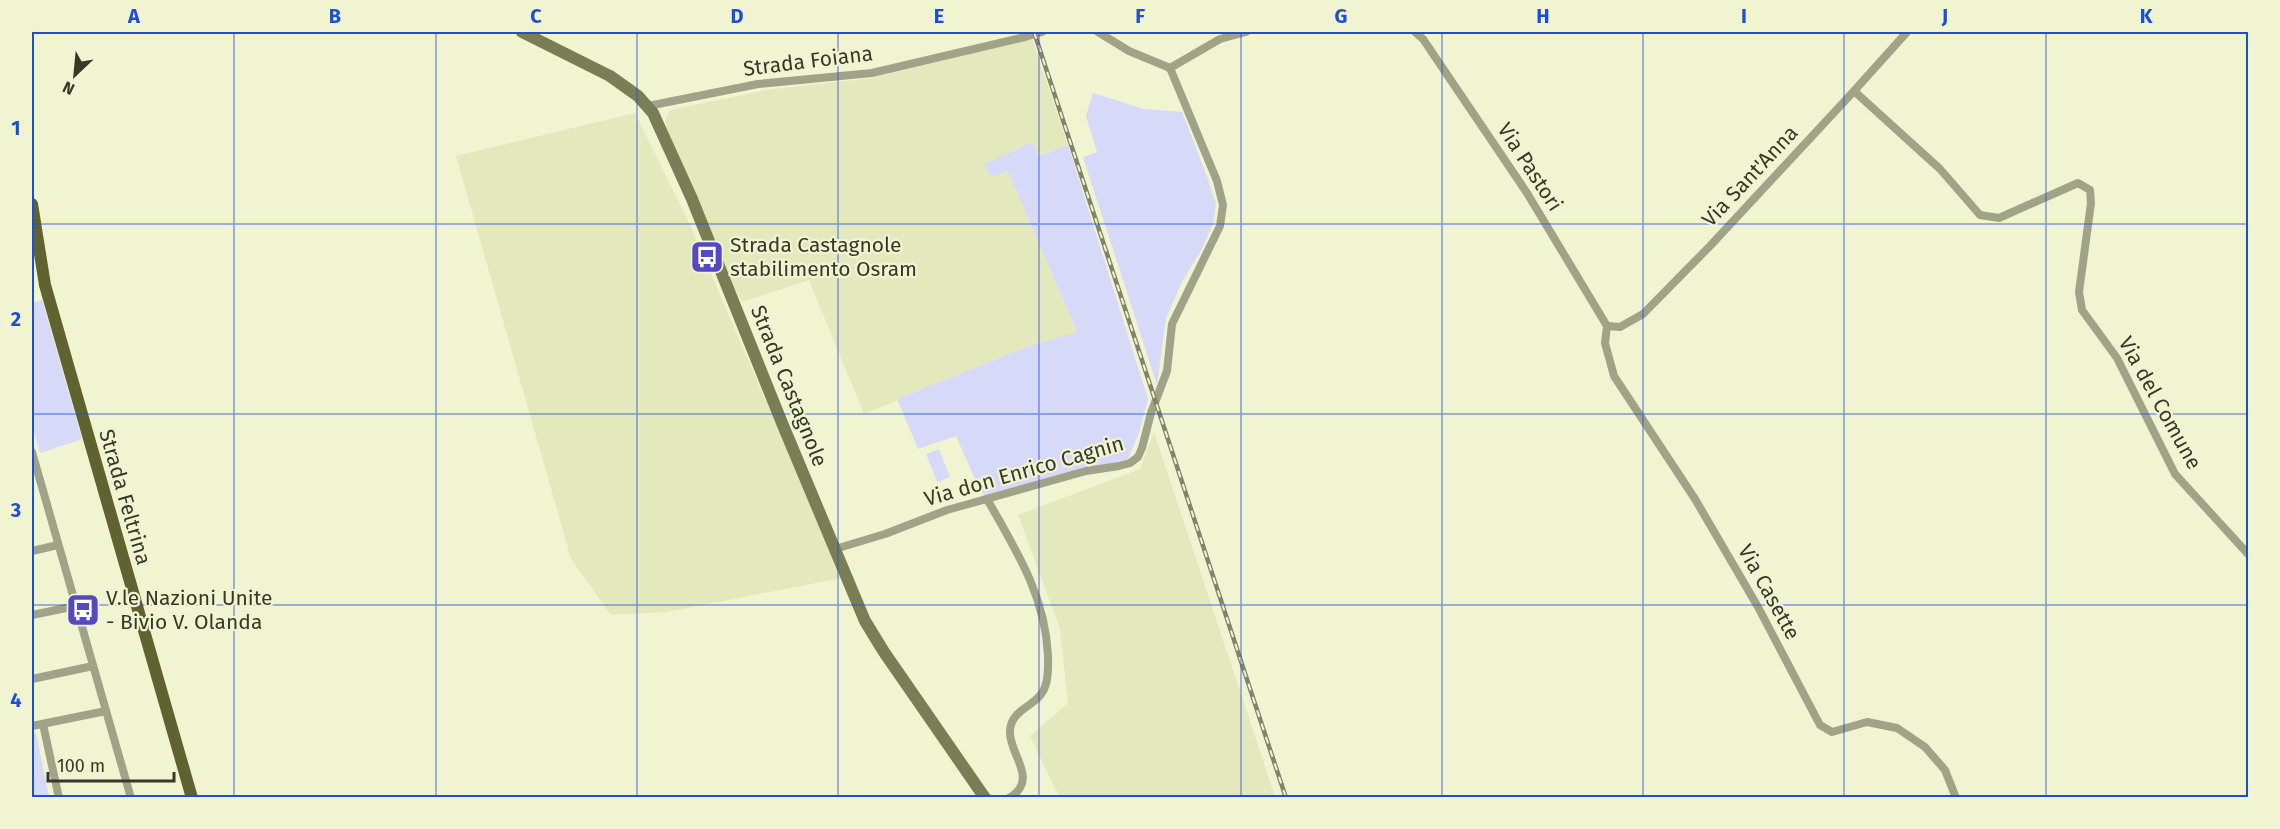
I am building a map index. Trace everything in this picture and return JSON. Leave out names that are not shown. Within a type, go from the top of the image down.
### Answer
[{"type":"main road","name":"Strada Castagnole","points":[[522,32],[610,76],[648,106],[667,141],[692,199],[856,600],[874,637],[985,798]]},
{"type":"main road","name":"Strada Feltrina","points":[[32,204],[45,285],[192,798]]},
{"type":"street","name":"Strada Foiana","points":[[648,106],[758,84],[872,73],[1024,34],[1042,32]]},
{"type":"street","points":[[1098,32],[1129,51],[1170,68],[1220,39],[1246,32]]},
{"type":"street","name":"Via Pastori","points":[[1415,32],[1423,39],[1527,194],[1607,326]]},
{"type":"street","name":"Via Sant'Anna","points":[[1607,326],[1620,327],[1643,314],[1710,246],[1907,32]]},
{"type":"street","name":"Via don Enrico Cagnin","points":[[835,549],[885,534],[947,510],[1086,471],[1130,463],[1138,457],[1167,371],[1172,324],[1220,226],[1223,205],[1216,181],[1170,68]]},
{"type":"street","name":"Via del Comune","points":[[1854,92],[1940,169],[1980,215],[1999,218],[2078,183],[2090,190],[2091,203],[2079,292],[2082,310],[2117,358],[2175,474],[2248,554]]},
{"type":"street","name":"Via Casette","points":[[1607,326],[1605,343],[1614,376],[1698,502],[1758,607],[1820,725],[1832,732],[1867,722],[1897,728],[1925,747],[1945,771],[1956,798]]},
{"type":"street","points":[[32,452],[130,798]]},
{"type":"street","points":[[32,490],[42,488]]},
{"type":"street","points":[[987,499],[1037,594],[1047,644],[1046,686],[1040,696],[1016,714],[1011,726],[1011,740],[1023,775],[1021,785],[1009,798]]},
{"type":"street","points":[[32,551],[58,545]]},
{"type":"street","points":[[32,615],[76,606]]},
{"type":"street","points":[[32,679],[93,666]]},
{"type":"street","points":[[32,726],[106,711]]},
{"type":"street","points":[[45,724],[59,798]]},
{"type":"shaded area","points":[[1032,39],[1068,145],[1039,156],[1032,142],[1008,170],[1077,333],[1032,346],[864,414],[809,280],[742,302],[722,265],[666,126],[666,118],[670,110],[766,90],[872,78]]},
{"type":"shaded area","points":[[1093,93],[1144,109],[1182,112],[1216,204],[1213,224],[1166,318],[1157,385],[1083,157],[1097,152],[1086,116]]},
{"type":"shaded area","points":[[635,113],[687,218],[842,578],[666,612],[611,615],[571,559],[456,156]]},
{"type":"shaded area","points":[[1032,142],[1039,156],[1068,145],[1148,399],[1139,433],[1128,459],[987,499],[978,486],[956,436],[918,449],[897,399],[1032,345],[1077,332],[1008,171],[990,177],[985,164]]},
{"type":"shaded area","points":[[42,300],[82,439],[40,453],[32,424],[32,303]]},
{"type":"shaded area","points":[[1154,432],[1275,797],[1059,797],[1030,736],[1068,703],[1060,629],[1018,515],[1140,469]]},
{"type":"shaded area","points":[[939,449],[950,477],[937,482],[926,454]]},
{"type":"shaded area","points":[[36,733],[49,797],[32,797],[32,734]]},
{"type":"railway","points":[[1034,32],[1286,798]]},
{"type":"place","name":"Strada Castagnole stabilimento Osram","points":[[707,257]]},
{"type":"place","name":"V.le Nazioni Unite - Bivio V. Olanda","points":[[83,610]]}]
